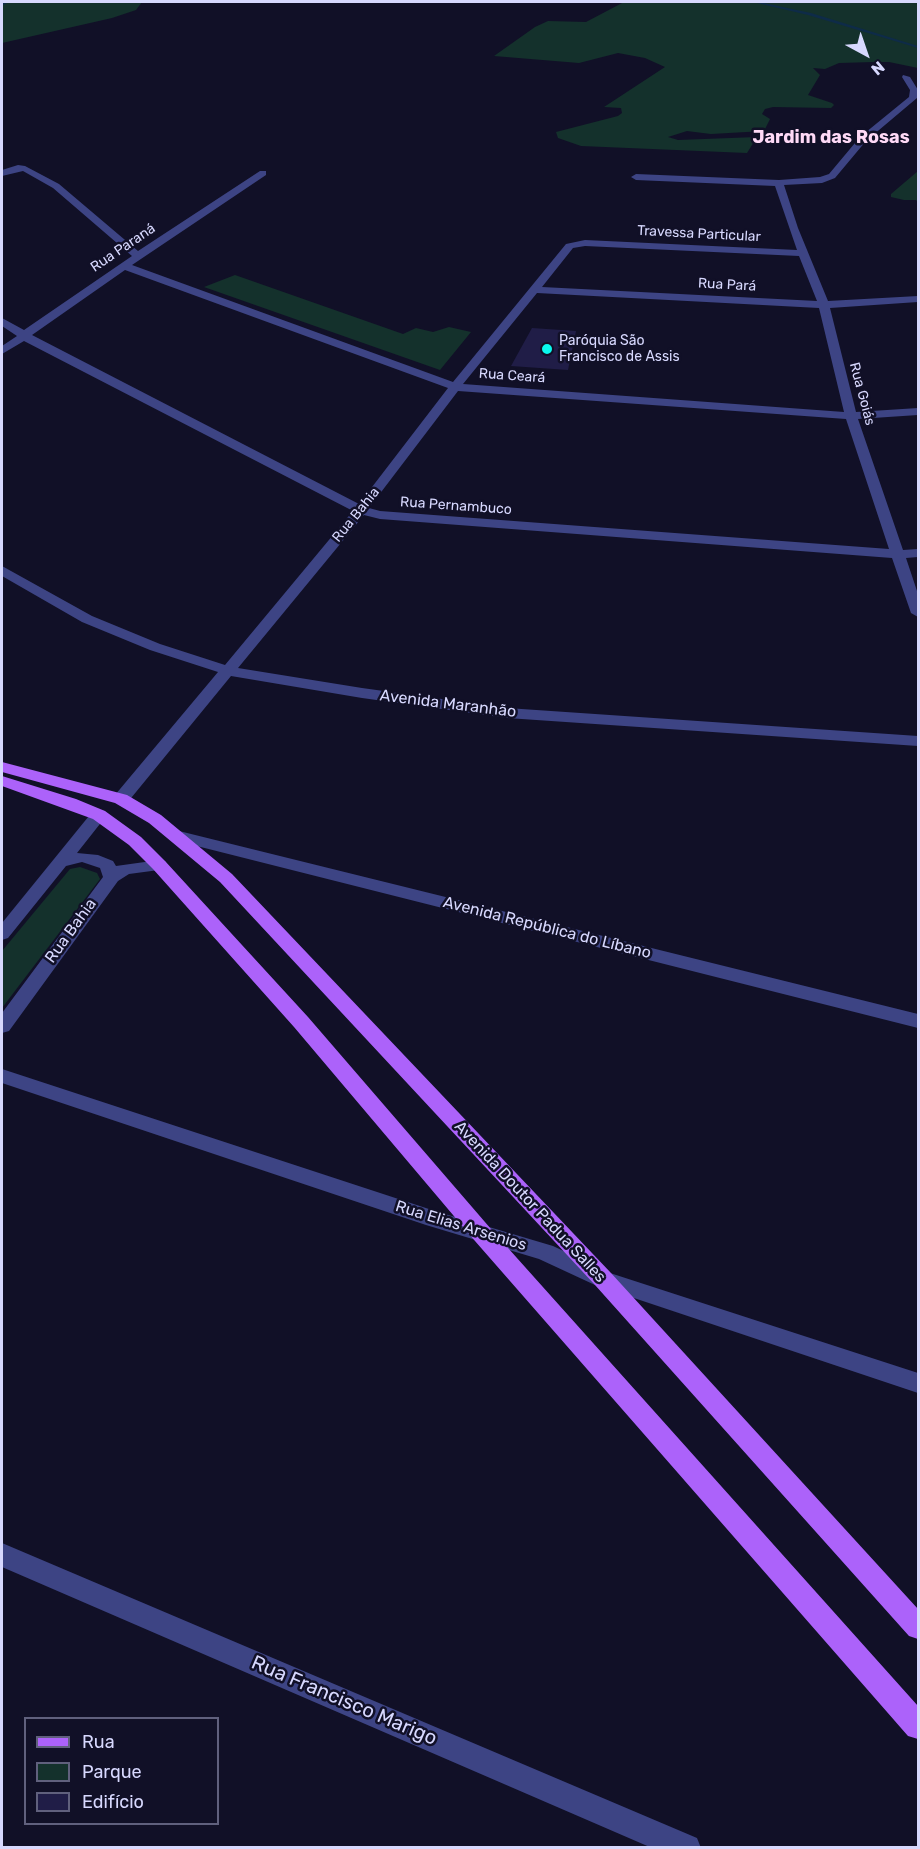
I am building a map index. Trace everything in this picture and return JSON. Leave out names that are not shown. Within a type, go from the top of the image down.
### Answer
[{"type":"main road","name":"Avenida Doutor Padua Salles","points":[[2,766],[121,799],[155,819],[226,878],[603,1279],[918,1627]]},
{"type":"main road","points":[[2,781],[99,815],[135,841],[159,865],[301,1022],[483,1235],[918,1726]]},
{"type":"street","points":[[636,177],[806,183],[832,176],[863,139],[913,98],[914,90],[906,77]]},
{"type":"street","points":[[2,173],[18,168],[25,169],[56,186],[138,256]]},
{"type":"street","name":"Rua Paraná","points":[[2,351],[138,256],[263,173]]},
{"type":"street","name":"Rua Goiás","points":[[779,183],[802,253],[824,305],[851,416],[918,613]]},
{"type":"street","name":"Travessa Particular","points":[[596,243],[802,253]]},
{"type":"street","name":"Rua Bahia","points":[[121,799],[361,510],[456,387],[570,246],[596,243]]},
{"type":"street","name":"Rua Ceará","points":[[124,266],[456,387],[851,416],[918,411]]},
{"type":"street","name":"Rua Pará","points":[[534,290],[824,305],[918,299]]},
{"type":"street","name":"Rua Pernambuco","points":[[2,321],[23,336],[361,510],[380,515],[899,554],[918,553]]},
{"type":"street","name":"Avenida Maranhão","points":[[2,570],[87,619],[155,647],[229,670],[362,693],[507,713],[918,741]]},
{"type":"street","points":[[2,934],[99,815]]},
{"type":"street","name":"Avenida República do Líbano","points":[[176,835],[918,1021]]},
{"type":"street","points":[[62,862],[82,857],[92,859],[107,865],[112,877],[124,869],[159,865]]},
{"type":"street","name":"Rua Bahia","points":[[2,1026],[112,877]]},
{"type":"street","name":"Rua Elias Arsenios","points":[[2,1076],[483,1235],[545,1252],[603,1279],[918,1383]]},
{"type":"street","name":"Rua Francisco Marigo","points":[[2,1555],[687,1848]]},
{"type":"green space","points":[[2,2],[142,2],[136,10],[112,18],[2,43]]},
{"type":"green space","points":[[624,2],[918,2],[918,68],[889,62],[874,62],[839,63],[825,69],[813,68],[820,75],[808,95],[832,103],[834,105],[831,108],[773,107],[765,109],[762,114],[770,119],[764,131],[711,134],[687,131],[668,137],[678,140],[757,137],[747,153],[581,146],[558,138],[556,132],[618,116],[622,113],[621,108],[604,107],[665,67],[645,58],[618,53],[579,63],[494,56],[535,27],[548,21],[586,22]]},
{"type":"green space","points":[[918,171],[918,202],[891,197],[891,194]]},
{"type":"green space","points":[[235,275],[403,334],[416,328],[433,332],[449,327],[471,332],[440,370],[204,287]]},
{"type":"green space","points":[[80,867],[97,873],[100,879],[2,1008],[2,951],[70,869]]},
{"type":"building","name":"Paróquia São Francisco de Assis","points":[[532,328],[576,331],[568,370],[511,366]]},
{"type":"waterway","points":[[2,5],[7,2]]},
{"type":"waterway","points":[[755,2],[809,14],[918,47]]},
{"type":"place","name":"Paróquia São Francisco de Assis","points":[[547,349]]},
{"type":"district","name":"Jardim das Rosas","points":[[831,138]]}]
